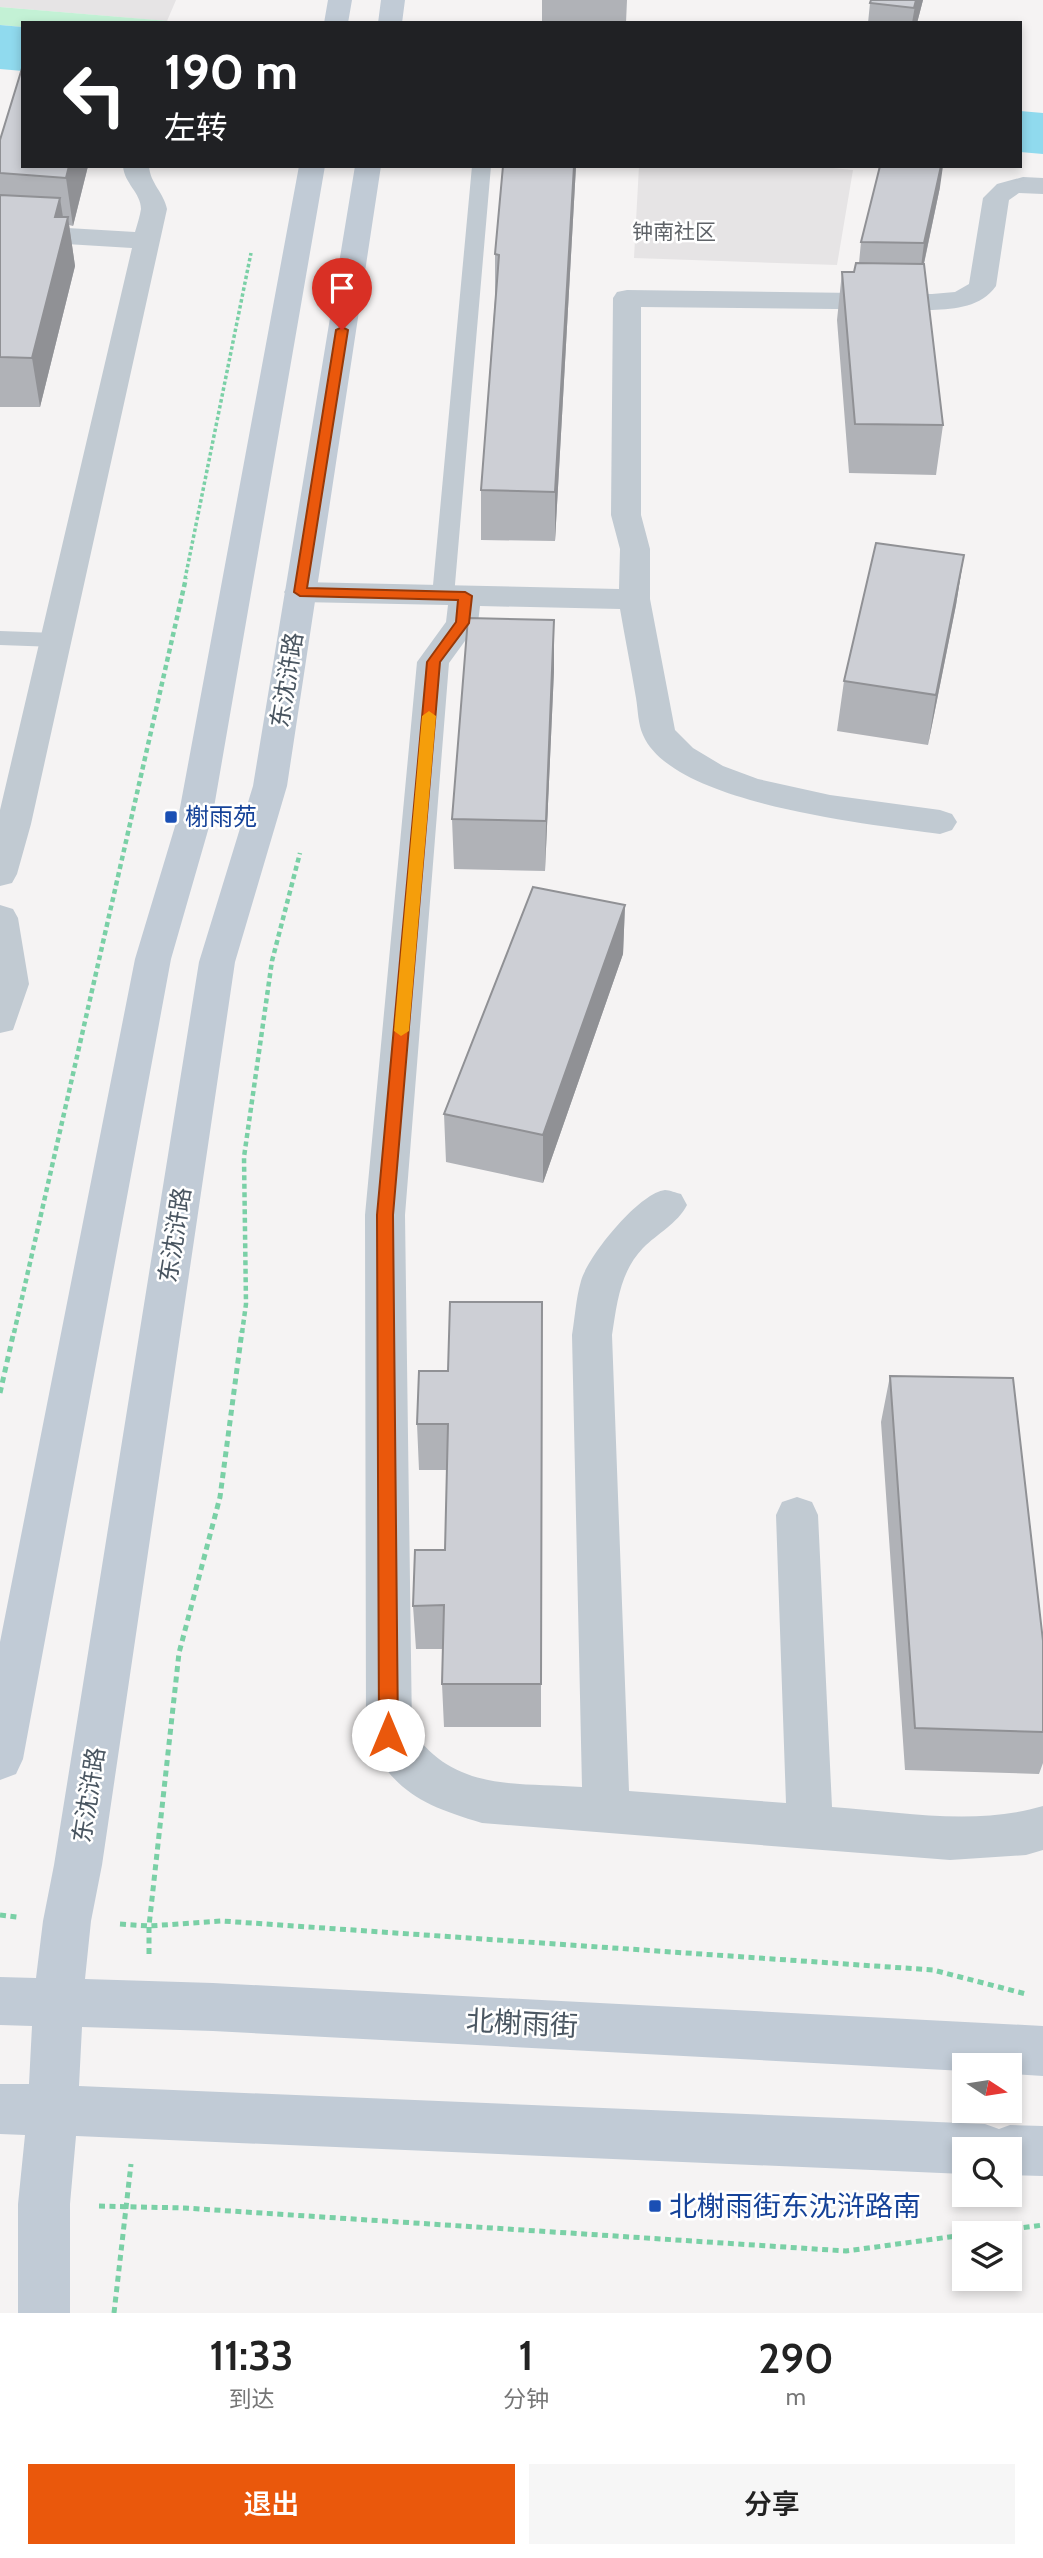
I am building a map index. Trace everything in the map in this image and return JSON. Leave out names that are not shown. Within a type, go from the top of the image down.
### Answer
[{"type":"main road","points":[[336,21],[340,0]]},
{"type":"main road","points":[[390,21],[393,0]]},
{"type":"main road","points":[[0,1759],[153,959],[196,813],[312,168]]},
{"type":"main road","name":"东沈浒路","points":[[44,2313],[44,2204],[53,2110],[58,2001],[67,1921],[78,1865],[217,962],[270,786],[368,168]]},
{"type":"main road","name":"北榭雨街","points":[[0,2001],[149,2004],[1043,2051]]},
{"type":"main road","points":[[0,2109],[136,2112],[211,2118],[952,2148]]},
{"type":"main road","points":[[1022,2150],[1043,2151]]},
{"type":"street","points":[[0,874],[14,824],[154,209],[153,196],[140,183],[136,168]]},
{"type":"street","points":[[940,822],[764,792],[716,777],[689,764],[669,749],[659,734],[634,599],[635,549],[625,515],[627,298],[932,302],[958,300],[975,294],[982,286],[996,198],[1002,190],[1011,186],[1043,186]]},
{"type":"street","points":[[0,232],[147,241]]},
{"type":"street","points":[[300,592],[634,599]]},
{"type":"street","points":[[454,596],[462,623],[433,662],[385,1215],[388,1735],[408,1766],[436,1788],[482,1801],[950,1838],[1026,1833],[1043,1828]]},
{"type":"street","points":[[0,918],[11,984],[0,1020]]},
{"type":"street","points":[[606,1811],[592,1335],[601,1279],[628,1238],[667,1205]]},
{"type":"street","points":[[797,1515],[810,1827]]},
{"type":"lane","points":[[454,596],[482,168]]},
{"type":"lane","points":[[0,638],[56,640]]},
{"type":"path","points":[[0,1393],[193,545],[252,247]]},
{"type":"path","points":[[149,2004],[149,1926],[179,1653],[220,1497],[246,1304],[244,1157],[272,961],[302,844]]},
{"type":"path","points":[[222,1921],[933,1970],[1031,1995]]},
{"type":"path","points":[[114,2313],[136,2112]]},
{"type":"path","points":[[184,2208],[846,2251],[952,2237]]},
{"type":"path","points":[[1022,2228],[1043,2225]]},
{"type":"shaded area","points":[[0,0],[176,0],[167,21],[0,7]]},
{"type":"shaded area","points":[[639,168],[853,170],[837,265],[634,258]]},
{"type":"green space","points":[[0,7],[169,21],[21,21],[21,27],[0,25]]},
{"type":"water","points":[[0,25],[21,27],[21,71],[0,69]]},
{"type":"water","points":[[1022,111],[1043,113],[1043,154],[1022,152]]},
{"type":"building","points":[[871,0],[916,0],[914,8],[870,3]]},
{"type":"building","points":[[21,72],[21,168],[68,168],[66,178],[0,173],[0,140]]},
{"type":"building","points":[[503,168],[574,168],[555,492],[481,490],[499,255],[495,254]]},
{"type":"building","points":[[880,168],[941,168],[924,243],[861,242]]},
{"type":"building","points":[[0,195],[60,198],[55,217],[68,217],[32,358],[0,357]]},
{"type":"building","points":[[856,263],[924,264],[943,425],[855,424],[842,272],[854,272]]},
{"type":"building","points":[[876,543],[964,555],[936,695],[844,681]]},
{"type":"building","points":[[468,618],[554,620],[546,821],[452,819]]},
{"type":"building","points":[[533,887],[625,905],[543,1135],[444,1114]]},
{"type":"building","points":[[450,1302],[542,1302],[541,1684],[442,1684],[444,1605],[413,1606],[415,1550],[445,1550],[448,1424],[417,1424],[419,1371],[448,1371]]},
{"type":"building","points":[[890,1376],[1013,1378],[1043,1641],[1043,1732],[915,1728]]},
{"type":"slow traffic","points":[[401,1031],[429,716]]},
{"type":"place","name":"榭雨苑","points":[[171,817]]},
{"type":"place","name":"北榭雨街东沈浒路南","points":[[655,2206]]},
{"type":"district","name":"钟南社区","points":[[674,232]]},
{"type":"route","points":[[342,330],[300,592],[465,596],[462,623],[433,662],[385,1215],[388,1735]]}]
